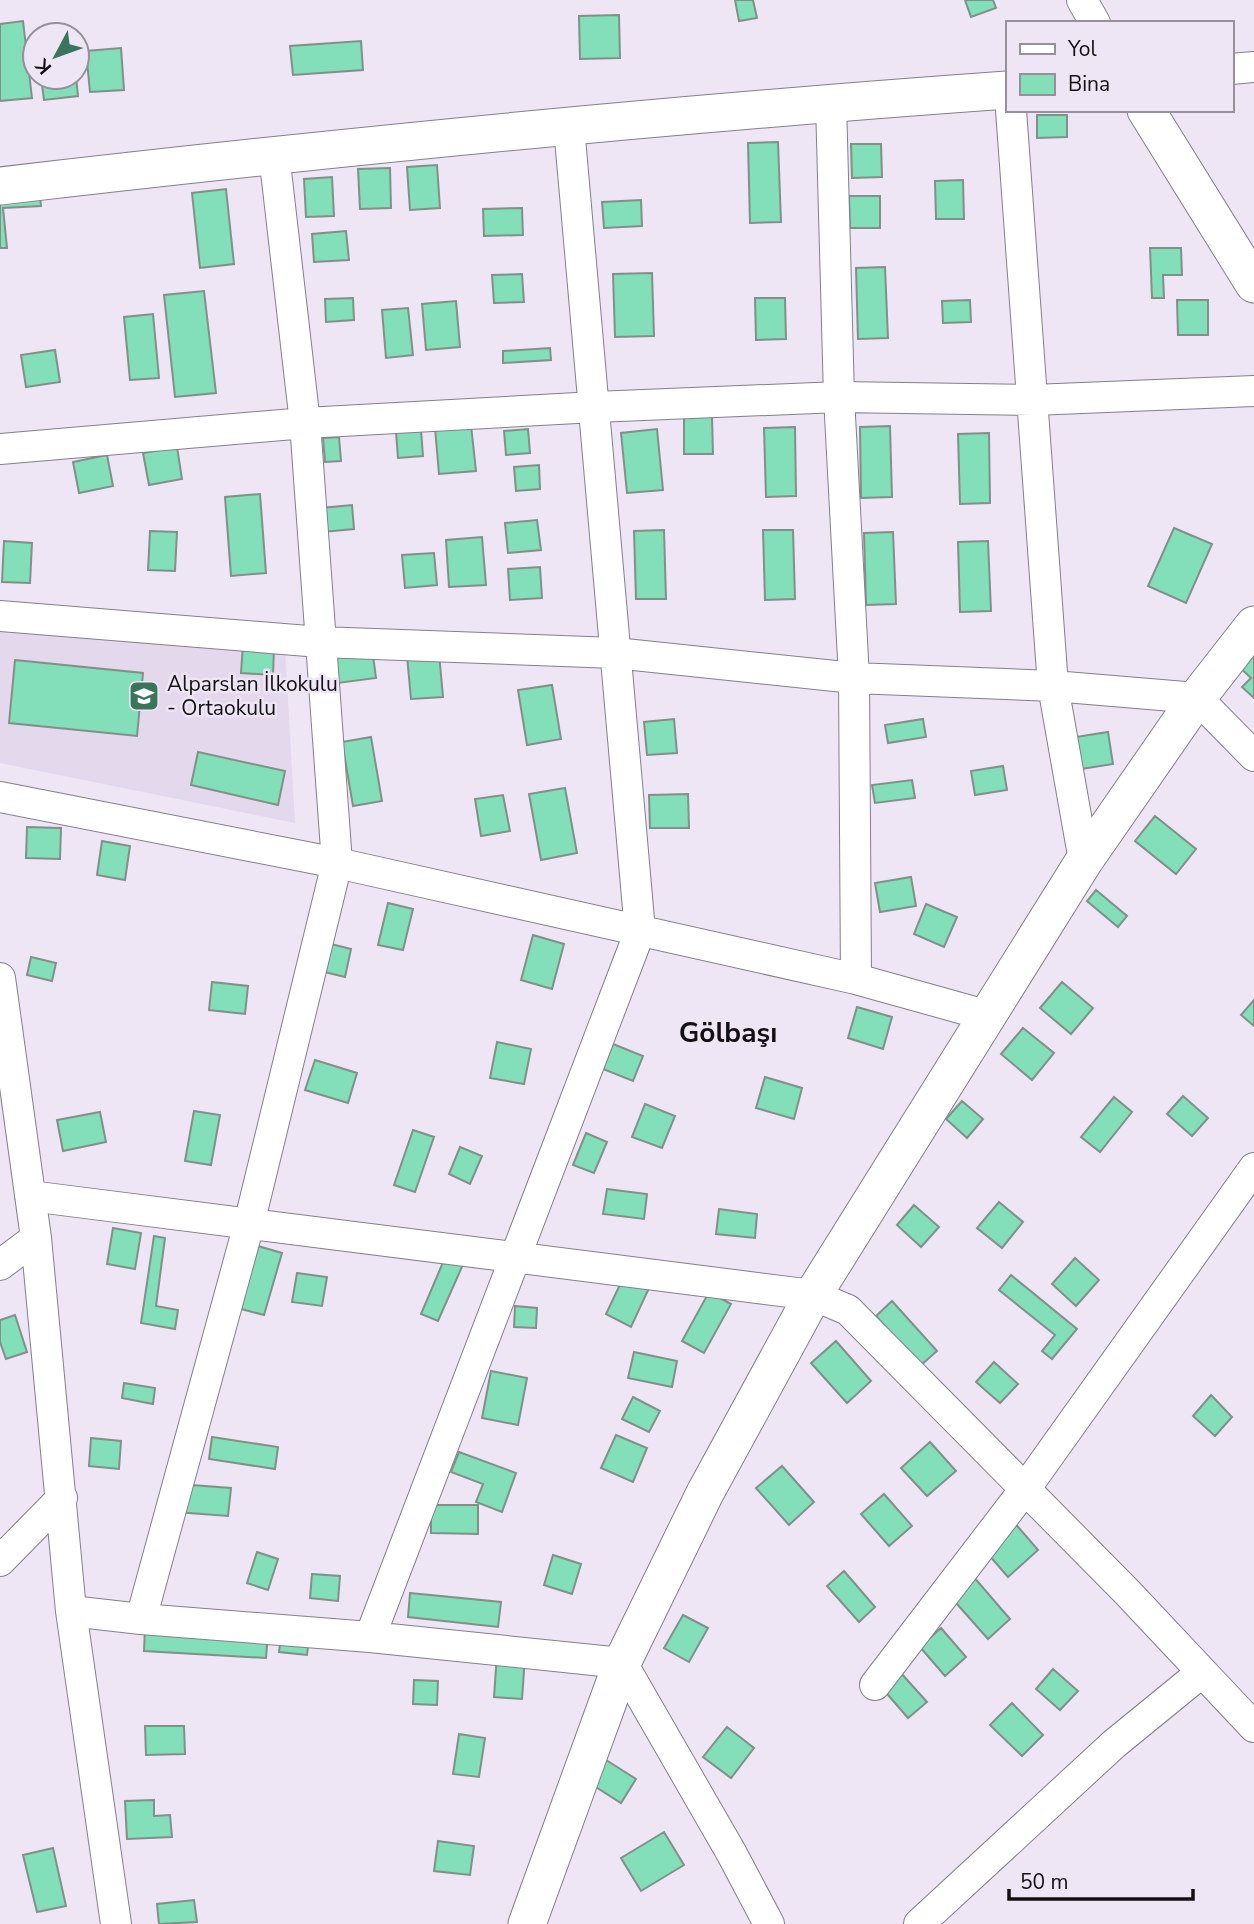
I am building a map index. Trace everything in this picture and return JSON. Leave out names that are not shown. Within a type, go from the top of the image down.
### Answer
[{"type":"street","points":[[1082,0],[1094,21]]},
{"type":"street","points":[[1233,69],[1254,67]]},
{"type":"street","points":[[0,186],[274,154],[831,103],[1006,90]]},
{"type":"street","points":[[831,103],[839,397],[854,678],[856,979]]},
{"type":"street","points":[[1011,112],[1053,686],[1084,861]]},
{"type":"street","points":[[1147,112],[1254,284]]},
{"type":"street","points":[[370,1637],[640,931],[569,127]]},
{"type":"street","points":[[141,1619],[249,1224],[337,863],[305,423],[274,154]]},
{"type":"street","points":[[0,449],[305,423],[595,407],[839,397],[1033,400],[1254,391]]},
{"type":"street","points":[[0,616],[320,642],[615,653],[854,678],[1053,686],[1197,698],[1254,756]]},
{"type":"street","points":[[527,1924],[622,1664],[705,1493],[813,1295],[985,1015],[1084,861],[1197,698],[1254,625]]},
{"type":"street","points":[[0,797],[337,863],[856,979],[985,1015]]},
{"type":"street","points":[[0,978],[36,1238],[71,1611],[116,1924]]},
{"type":"street","points":[[875,1685],[1025,1489],[1254,1168]]},
{"type":"street","points":[[30,1196],[813,1295],[848,1310],[1127,1592],[1254,1727]]},
{"type":"street","points":[[0,1265],[36,1238]]},
{"type":"street","points":[[0,1561],[62,1498]]},
{"type":"street","points":[[71,1611],[370,1637],[622,1664]]},
{"type":"street","points":[[622,1664],[732,1854],[769,1924]]},
{"type":"street","points":[[919,1924],[1114,1744],[1201,1673]]},
{"type":"shaded area","name":"Alparslan İlkokulu - Ortaokulu","points":[[0,617],[284,629],[295,823],[0,763]]},
{"type":"building","points":[[735,0],[753,0],[757,18],[739,21]]},
{"type":"building","points":[[965,0],[993,0],[996,8],[971,17]]},
{"type":"building","points":[[619,15],[620,58],[580,59],[579,16]]},
{"type":"building","points":[[21,21],[21,91],[31,91],[32,98],[0,101],[0,24]]},
{"type":"building","points":[[361,41],[363,70],[293,75],[290,46]]},
{"type":"building","points":[[121,48],[124,90],[90,92],[91,51]]},
{"type":"building","points":[[43,91],[77,91],[78,96],[44,100]]},
{"type":"building","points":[[1037,115],[1067,115],[1067,137],[1037,138]]},
{"type":"building","points":[[778,142],[781,222],[750,223],[748,143]]},
{"type":"building","points":[[851,144],[881,144],[882,177],[852,178]]},
{"type":"building","points":[[437,165],[440,208],[410,210],[407,167]]},
{"type":"building","points":[[390,168],[391,208],[360,209],[358,169]]},
{"type":"building","points":[[332,177],[334,216],[306,217],[304,179]]},
{"type":"building","points":[[963,180],[964,219],[936,219],[935,181]]},
{"type":"building","points":[[226,189],[234,264],[200,268],[192,193]]},
{"type":"building","points":[[40,196],[41,206],[3,208],[7,248],[0,248],[0,200]]},
{"type":"building","points":[[849,196],[880,196],[880,228],[850,228]]},
{"type":"building","points":[[641,200],[642,226],[604,228],[602,202]]},
{"type":"building","points":[[522,208],[523,235],[484,236],[483,209]]},
{"type":"building","points":[[346,231],[349,260],[314,262],[312,234]]},
{"type":"building","points":[[1150,248],[1181,248],[1182,275],[1163,275],[1164,298],[1152,298]]},
{"type":"building","points":[[885,267],[888,338],[858,339],[856,268]]},
{"type":"building","points":[[652,273],[654,336],[615,337],[613,274]]},
{"type":"building","points":[[522,274],[524,302],[494,303],[492,275]]},
{"type":"building","points":[[204,291],[216,393],[175,397],[164,295]]},
{"type":"building","points":[[353,298],[354,320],[326,322],[325,299]]},
{"type":"building","points":[[755,298],[785,298],[786,339],[756,340]]},
{"type":"building","points":[[970,300],[971,322],[943,323],[942,301]]},
{"type":"building","points":[[1177,300],[1208,300],[1208,335],[1178,335]]},
{"type":"building","points":[[456,301],[460,347],[426,350],[422,304]]},
{"type":"building","points":[[408,308],[413,355],[386,358],[382,310]]},
{"type":"building","points":[[153,314],[159,378],[130,380],[124,317]]},
{"type":"building","points":[[550,348],[551,360],[503,363],[503,351]]},
{"type":"building","points":[[55,350],[60,382],[26,387],[21,355]]},
{"type":"building","points":[[684,416],[712,416],[713,454],[684,454]]},
{"type":"building","points":[[471,425],[476,471],[439,474],[435,428]]},
{"type":"building","points":[[890,426],[892,497],[861,498],[860,427]]},
{"type":"building","points":[[795,427],[796,496],[766,497],[764,428]]},
{"type":"building","points":[[528,429],[530,453],[506,455],[504,431]]},
{"type":"building","points":[[657,429],[663,490],[627,493],[621,433]]},
{"type":"building","points":[[421,430],[423,456],[398,458],[396,432]]},
{"type":"building","points":[[989,433],[990,503],[960,504],[958,434]]},
{"type":"building","points":[[339,437],[341,461],[325,462],[323,438]]},
{"type":"building","points":[[177,447],[182,479],[149,485],[143,453]]},
{"type":"building","points":[[107,455],[113,486],[79,493],[73,462]]},
{"type":"building","points":[[539,465],[540,489],[516,491],[514,467]]},
{"type":"building","points":[[260,494],[266,573],[231,576],[225,497]]},
{"type":"building","points":[[352,505],[354,529],[323,532],[321,508]]},
{"type":"building","points":[[537,520],[541,550],[508,553],[505,523]]},
{"type":"building","points":[[1174,528],[1212,544],[1186,603],[1148,586]]},
{"type":"building","points":[[664,530],[666,599],[636,599],[634,531]]},
{"type":"building","points":[[763,530],[793,530],[795,599],[765,600]]},
{"type":"building","points":[[150,531],[177,532],[175,571],[148,570]]},
{"type":"building","points":[[893,532],[896,604],[866,605],[864,533]]},
{"type":"building","points":[[482,537],[486,585],[449,587],[446,540]]},
{"type":"building","points":[[4,541],[32,543],[30,583],[2,582]]},
{"type":"building","points":[[988,541],[991,611],[960,612],[958,542]]},
{"type":"building","points":[[434,553],[437,585],[405,588],[402,555]]},
{"type":"building","points":[[540,567],[542,598],[510,600],[508,569]]},
{"type":"building","points":[[243,644],[274,647],[273,675],[241,673]]},
{"type":"building","points":[[372,648],[376,678],[338,683],[334,653]]},
{"type":"building","points":[[1247,650],[1254,656],[1254,698],[1242,687],[1251,678],[1235,663]]},
{"type":"building","points":[[439,653],[443,697],[411,699],[407,656]]},
{"type":"building","points":[[15,660],[143,673],[137,736],[9,723]]},
{"type":"building","points":[[552,685],[561,739],[527,745],[518,690]]},
{"type":"building","points":[[674,719],[677,753],[647,755],[644,722]]},
{"type":"building","points":[[923,719],[926,737],[888,743],[885,725]]},
{"type":"building","points":[[1108,732],[1113,764],[1081,769],[1076,737]]},
{"type":"building","points":[[371,737],[382,801],[353,806],[342,742]]},
{"type":"building","points":[[198,752],[285,771],[278,805],[191,785]]},
{"type":"building","points":[[1003,766],[1007,790],[975,795],[971,771]]},
{"type":"building","points":[[912,780],[915,798],[875,803],[872,785]]},
{"type":"building","points":[[565,788],[577,853],[541,860],[529,794]]},
{"type":"building","points":[[688,794],[689,828],[650,828],[649,795]]},
{"type":"building","points":[[503,795],[510,831],[481,836],[475,799]]},
{"type":"building","points":[[1155,816],[1196,849],[1176,874],[1135,841]]},
{"type":"building","points":[[27,827],[61,828],[60,859],[26,858]]},
{"type":"building","points":[[102,841],[130,846],[125,880],[97,875]]},
{"type":"building","points":[[911,877],[916,906],[880,912],[875,883]]},
{"type":"building","points":[[1096,890],[1127,916],[1118,927],[1087,901]]},
{"type":"building","points":[[388,903],[413,909],[403,950],[378,945]]},
{"type":"building","points":[[926,904],[957,917],[944,947],[914,934]]},
{"type":"building","points":[[533,935],[564,944],[552,989],[521,980]]},
{"type":"building","points":[[319,941],[351,949],[345,977],[312,969]]},
{"type":"building","points":[[31,957],[56,963],[52,981],[27,975]]},
{"type":"building","points":[[212,982],[248,986],[245,1014],[209,1010]]},
{"type":"building","points":[[1062,982],[1093,1008],[1071,1034],[1040,1008]]},
{"type":"building","points":[[1254,1000],[1254,1026],[1241,1015]]},
{"type":"building","points":[[857,1007],[892,1017],[883,1049],[848,1038]]},
{"type":"building","points":[[1023,1028],[1054,1053],[1032,1080],[1001,1054]]},
{"type":"building","points":[[497,1042],[531,1049],[524,1084],[490,1078]]},
{"type":"building","points":[[613,1044],[643,1056],[633,1081],[603,1069]]},
{"type":"building","points":[[315,1060],[357,1073],[348,1103],[305,1090]]},
{"type":"building","points":[[765,1077],[802,1088],[794,1119],[756,1108]]},
{"type":"building","points":[[1183,1096],[1208,1118],[1192,1136],[1167,1114]]},
{"type":"building","points":[[1114,1097],[1132,1112],[1100,1152],[1081,1137]]},
{"type":"building","points":[[962,1101],[983,1119],[967,1138],[946,1119]]},
{"type":"building","points":[[645,1104],[675,1116],[662,1148],[632,1137]]},
{"type":"building","points":[[194,1111],[220,1115],[211,1165],[185,1161]]},
{"type":"building","points":[[100,1112],[106,1142],[63,1151],[57,1120]]},
{"type":"building","points":[[413,1130],[434,1137],[415,1192],[394,1185]]},
{"type":"building","points":[[586,1133],[607,1142],[594,1173],[573,1165]]},
{"type":"building","points":[[460,1147],[482,1156],[470,1184],[449,1174]]},
{"type":"building","points":[[607,1189],[647,1194],[644,1219],[603,1214]]},
{"type":"building","points":[[999,1202],[1023,1222],[1002,1248],[977,1228]]},
{"type":"building","points":[[914,1205],[939,1227],[921,1247],[897,1225]]},
{"type":"building","points":[[719,1209],[757,1214],[755,1238],[716,1234]]},
{"type":"building","points":[[113,1228],[141,1233],[135,1269],[107,1264]]},
{"type":"building","points":[[154,1236],[165,1238],[156,1306],[178,1310],[175,1329],[141,1323]]},
{"type":"building","points":[[258,1246],[282,1253],[264,1315],[241,1309]]},
{"type":"building","points":[[447,1253],[465,1260],[438,1321],[421,1314]]},
{"type":"building","points":[[1075,1258],[1099,1280],[1076,1306],[1052,1284]]},
{"type":"building","points":[[297,1273],[327,1277],[322,1306],[292,1302]]},
{"type":"building","points":[[625,1274],[650,1286],[631,1327],[606,1314]]},
{"type":"building","points":[[1011,1275],[1077,1329],[1052,1359],[1042,1351],[1055,1335],[999,1290]]},
{"type":"building","points":[[709,1292],[731,1304],[704,1353],[682,1341]]},
{"type":"building","points":[[892,1301],[937,1351],[920,1366],[876,1316]]},
{"type":"building","points":[[515,1306],[537,1308],[536,1328],[514,1327]]},
{"type":"building","points":[[15,1315],[27,1352],[6,1359],[0,1342],[0,1320]]},
{"type":"building","points":[[836,1341],[871,1381],[847,1403],[811,1363]]},
{"type":"building","points":[[634,1352],[677,1361],[672,1387],[628,1378]]},
{"type":"building","points":[[994,1362],[1018,1384],[1000,1403],[976,1382]]},
{"type":"building","points":[[491,1371],[527,1378],[518,1425],[482,1418]]},
{"type":"building","points":[[124,1383],[155,1388],[153,1404],[122,1398]]},
{"type":"building","points":[[1211,1395],[1232,1417],[1215,1436],[1193,1416]]},
{"type":"building","points":[[633,1397],[660,1411],[649,1432],[622,1419]]},
{"type":"building","points":[[616,1435],[647,1448],[633,1482],[601,1468]]},
{"type":"building","points":[[212,1437],[278,1447],[275,1469],[209,1459]]},
{"type":"building","points":[[91,1438],[121,1441],[119,1469],[89,1466]]},
{"type":"building","points":[[930,1442],[956,1471],[927,1496],[901,1468]]},
{"type":"building","points":[[459,1452],[516,1473],[502,1512],[476,1502],[483,1484],[451,1472]]},
{"type":"building","points":[[782,1466],[814,1502],[789,1525],[756,1488]]},
{"type":"building","points":[[178,1484],[231,1488],[228,1516],[176,1512]]},
{"type":"building","points":[[884,1494],[912,1526],[889,1546],[861,1514]]},
{"type":"building","points":[[431,1505],[478,1505],[478,1534],[431,1533]]},
{"type":"building","points":[[1013,1521],[1038,1550],[1008,1577],[982,1547]]},
{"type":"building","points":[[257,1552],[278,1559],[268,1590],[247,1583]]},
{"type":"building","points":[[553,1555],[581,1564],[572,1594],[544,1585]]},
{"type":"building","points":[[844,1571],[875,1607],[859,1622],[827,1586]]},
{"type":"building","points":[[312,1574],[340,1576],[338,1601],[310,1598]]},
{"type":"building","points":[[972,1575],[1010,1619],[988,1639],[949,1595]]},
{"type":"building","points":[[410,1593],[501,1602],[498,1627],[408,1617]]},
{"type":"building","points":[[683,1615],[708,1628],[689,1662],[664,1648]]},
{"type":"building","points":[[145,1627],[268,1634],[266,1658],[144,1651]]},
{"type":"building","points":[[941,1628],[966,1657],[945,1676],[920,1647]]},
{"type":"building","points":[[281,1636],[309,1638],[307,1655],[279,1652]]},
{"type":"building","points":[[497,1654],[525,1657],[522,1699],[494,1697]]},
{"type":"building","points":[[1053,1669],[1078,1691],[1060,1710],[1036,1689]]},
{"type":"building","points":[[900,1672],[927,1702],[908,1718],[882,1688]]},
{"type":"building","points":[[414,1680],[438,1681],[437,1705],[413,1704]]},
{"type":"building","points":[[1012,1703],[1043,1735],[1022,1756],[990,1725]]},
{"type":"building","points":[[145,1726],[184,1726],[185,1754],[146,1755]]},
{"type":"building","points":[[727,1727],[754,1748],[731,1778],[703,1757]]},
{"type":"building","points":[[459,1734],[485,1738],[479,1777],[453,1774]]},
{"type":"building","points":[[603,1758],[636,1779],[621,1803],[588,1782]]},
{"type":"building","points":[[154,1800],[154,1816],[170,1815],[172,1837],[127,1839],[125,1801]]},
{"type":"building","points":[[664,1832],[684,1865],[641,1891],[621,1858]]},
{"type":"building","points":[[438,1841],[474,1846],[470,1875],[434,1871]]},
{"type":"building","points":[[53,1848],[66,1906],[37,1912],[23,1855]]},
{"type":"building","points":[[194,1900],[197,1922],[159,1924],[157,1904]]},
{"type":"place","name":"Alparslan İlkokulu - Ortaokulu","points":[[144,696]]},
{"type":"district","name":"Gölbaşı","points":[[728,1032]]}]
